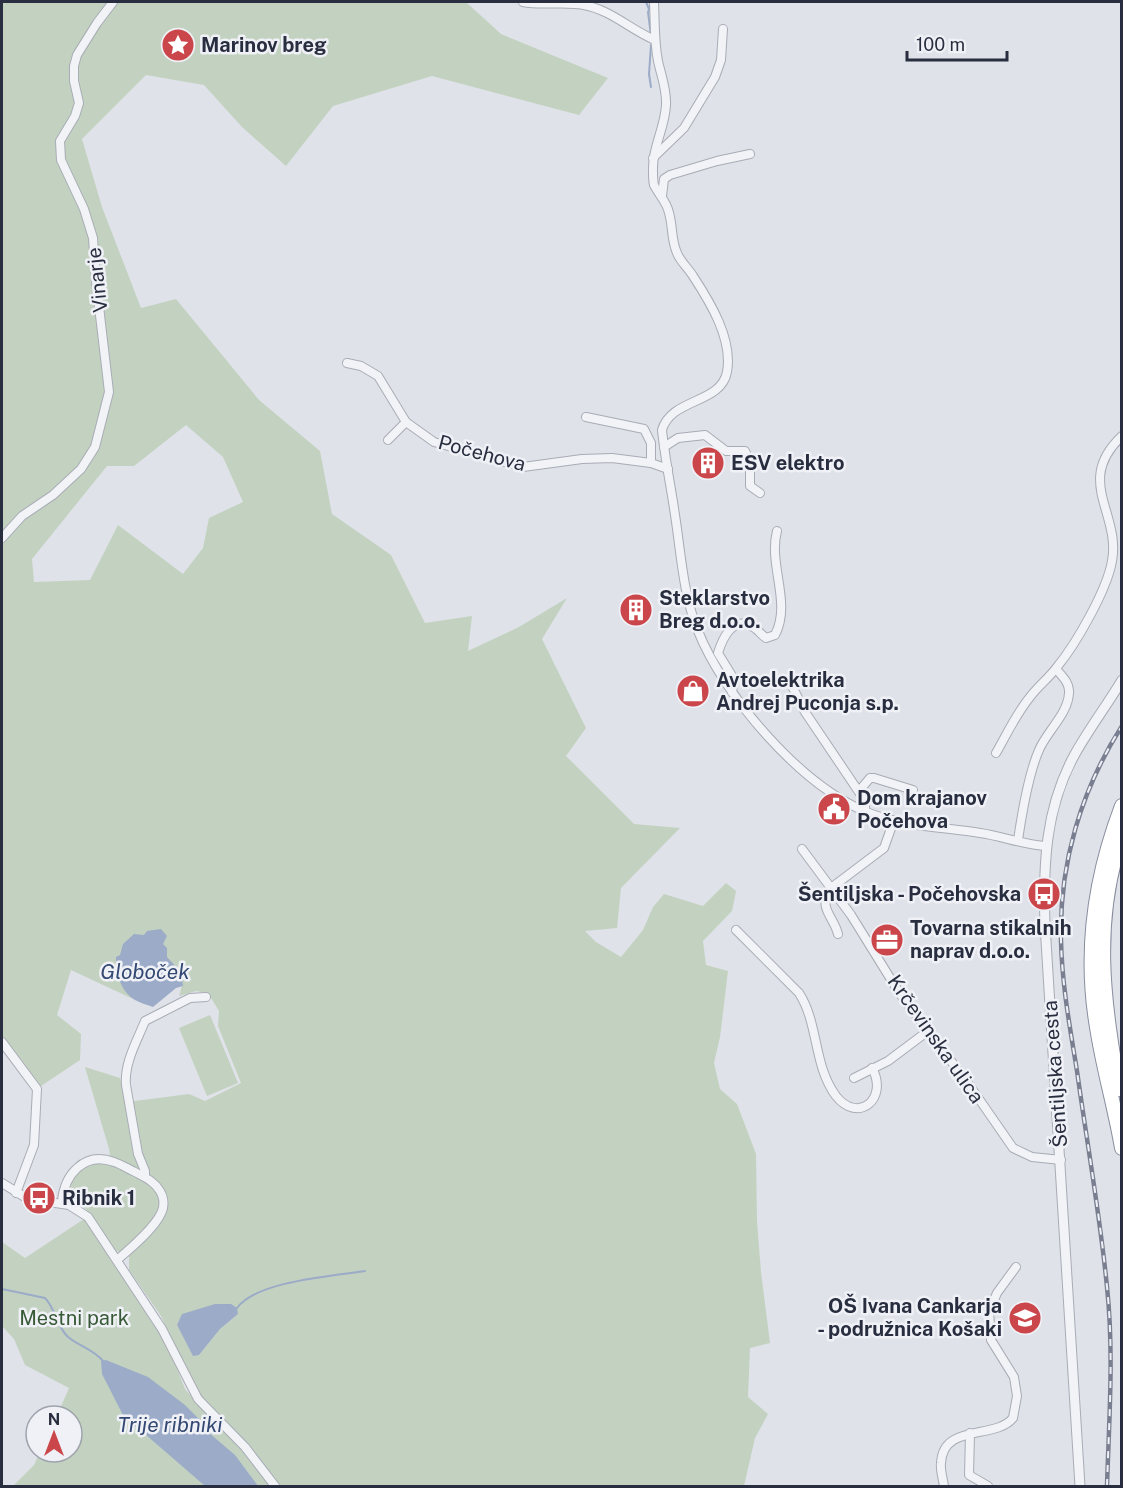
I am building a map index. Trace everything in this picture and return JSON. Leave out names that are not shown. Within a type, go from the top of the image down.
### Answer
[{"type":"highway","points":[[1122,806],[1110,836],[1099,877],[1093,915],[1092,947],[1096,1025],[1122,1148]]},
{"type":"highway","points":[[1122,836],[1110,877],[1102,954],[1105,1008],[1122,1100]]},
{"type":"street","name":"Vinarje","points":[[2,538],[22,516],[53,495],[81,469],[95,447],[109,392],[93,238],[84,208],[61,160],[60,141],[75,116],[79,103],[74,81],[77,55],[113,2]]},
{"type":"street","points":[[524,2],[563,2],[593,7],[612,15],[655,40]]},
{"type":"street","points":[[654,2],[655,40],[666,91],[666,107],[652,159],[654,184],[670,214],[673,242],[678,256],[693,276],[721,327],[728,366],[724,382],[714,390],[671,413],[664,422],[662,430],[664,447],[658,466]]},
{"type":"street","points":[[652,159],[684,128],[715,77],[721,60],[723,29]]},
{"type":"street","points":[[662,196],[664,180],[670,175],[750,154]]},
{"type":"street","name":"Počehova","points":[[347,363],[361,366],[378,376],[405,422],[434,442],[523,467],[582,459],[612,458],[658,466]]},
{"type":"street","points":[[586,417],[644,429],[658,466],[697,630],[732,692],[784,755],[809,777],[865,812],[894,820],[987,834],[1036,846],[1046,846]]},
{"type":"street","points":[[388,440],[405,422]]},
{"type":"street","points":[[664,447],[678,438],[705,435],[726,451],[745,451],[750,462],[750,486],[760,492]]},
{"type":"street","points":[[996,753],[1028,699],[1066,655],[1102,590],[1112,561],[1113,537],[1099,485],[1100,475],[1107,454],[1122,436]]},
{"type":"street","points":[[732,692],[734,679],[718,653],[726,632],[735,626],[746,624],[752,626],[766,638],[775,635],[778,629],[782,609],[774,556],[777,531]]},
{"type":"street","points":[[1018,840],[1026,797],[1039,750],[1059,717],[1069,693],[1068,684],[1056,669]]},
{"type":"street","name":"Šentiljska cesta","points":[[1080,1486],[1045,925],[1046,846],[1053,811],[1066,771],[1122,680]]},
{"type":"street","points":[[791,684],[805,712],[865,801],[865,812]]},
{"type":"street","points":[[859,791],[870,778],[913,790]]},
{"type":"street","points":[[838,934],[824,906],[827,894],[831,888],[884,848],[894,820]]},
{"type":"street","name":"Krčevinska ulica","points":[[801,849],[856,922],[900,994],[970,1086],[1012,1149],[1032,1157],[1061,1160]]},
{"type":"street","points":[[736,930],[799,993],[806,1003],[819,1063],[833,1091],[844,1104],[860,1108],[874,1101],[878,1087],[877,1077],[872,1068]]},
{"type":"street","points":[[145,1176],[146,1172],[138,1154],[126,1085],[125,1077],[129,1061],[145,1021],[190,998],[206,997]]},
{"type":"street","points":[[854,1078],[902,1052],[928,1031]]},
{"type":"street","points":[[2,1042],[37,1089],[34,1145],[16,1193]]},
{"type":"street","points":[[62,1202],[71,1172],[80,1164],[88,1161],[115,1162],[145,1176],[160,1190],[163,1197],[162,1212],[138,1241],[117,1260]]},
{"type":"street","points":[[2,1183],[28,1198],[62,1202],[81,1210],[88,1217],[162,1329],[198,1399],[245,1448],[275,1486]]},
{"type":"street","points":[[944,1486],[940,1464],[942,1455],[954,1440],[970,1433],[1001,1427],[1013,1418],[1017,1396],[1014,1377],[991,1340],[989,1312],[997,1293],[1016,1267]]},
{"type":"street","points":[[970,1433],[969,1475],[988,1486]]},
{"type":"green space","points":[[2,2],[466,2],[501,34],[608,78],[579,115],[432,76],[333,106],[286,166],[242,127],[204,85],[146,75],[82,139],[102,207],[141,308],[176,299],[259,400],[320,451],[332,514],[391,555],[425,623],[472,616],[468,651],[519,627],[567,598],[542,639],[586,728],[566,756],[634,824],[680,828],[621,888],[617,928],[585,931],[596,942],[621,957],[643,930],[653,907],[664,894],[703,906],[726,883],[736,891],[732,911],[703,941],[706,965],[728,971],[720,1037],[714,1063],[720,1089],[737,1104],[756,1154],[757,1221],[770,1343],[750,1348],[748,1397],[768,1414],[755,1438],[744,1486],[279,1486],[242,1439],[199,1397],[161,1316],[129,1270],[129,1254],[116,1251],[86,1209],[68,1200],[70,1182],[79,1170],[93,1164],[111,1162],[85,1067],[120,1078],[127,1102],[189,1094],[205,1101],[241,1083],[218,1026],[219,1011],[208,993],[196,991],[179,996],[182,986],[121,983],[133,999],[71,970],[57,1015],[81,1034],[80,1060],[41,1086],[2,1037]],"holes":[[[186,425],[223,457],[243,502],[209,518],[203,548],[183,574],[118,525],[90,580],[34,582],[32,559],[107,466],[134,466]],[[238,1314],[220,1329],[199,1355],[193,1355],[177,1325]]]},
{"type":"green space","points":[[210,1015],[238,1083],[207,1096],[179,1028]]},
{"type":"green space","name":"Mestni park","points":[[84,1219],[169,1348],[185,1389],[203,1410],[234,1438],[270,1486],[13,1486],[34,1464],[84,1464],[84,1404],[62,1404],[69,1388],[25,1365],[14,1339],[2,1326],[2,1242],[25,1258]]},
{"type":"water","name":"Globoček","points":[[161,929],[167,936],[163,944],[167,948],[167,957],[181,972],[183,986],[176,988],[153,1007],[135,1000],[126,992],[118,975],[116,957],[120,955],[123,944],[134,934],[144,935],[147,931]]},
{"type":"water","points":[[215,1304],[231,1304],[237,1308],[238,1314],[220,1329],[199,1355],[193,1356],[177,1325],[182,1314]]},
{"type":"water","name":"Trije ribniki","points":[[106,1360],[148,1377],[185,1405],[205,1425],[208,1432],[235,1455],[258,1486],[205,1486],[123,1415],[102,1374],[101,1361]]},
{"type":"waterway","points":[[646,2],[649,9]]},
{"type":"waterway","points":[[651,4],[648,12],[651,36]]},
{"type":"waterway","points":[[651,45],[649,74],[651,87]]},
{"type":"waterway","points":[[237,1308],[247,1299],[278,1286],[296,1281],[365,1271]]},
{"type":"waterway","points":[[2,1289],[45,1298],[67,1336],[95,1353],[103,1361]]},
{"type":"railway","points":[[1107,1486],[1110,1386],[1109,1312],[1097,1206],[1065,990],[1061,912],[1075,829],[1095,776],[1122,726]]},
{"type":"place","name":"Marinov breg","points":[[178,45]]},
{"type":"place","name":"ESV elektro","points":[[708,463]]},
{"type":"place","name":"Steklarstvo Breg d.o.o.","points":[[636,610]]},
{"type":"place","name":"Avtoelektrika Andrej Puconja s.p.","points":[[693,691]]},
{"type":"place","name":"Dom krajanov Počehova","points":[[834,809]]},
{"type":"place","name":"Šentiljska - Počehovska","points":[[1044,894]]},
{"type":"place","name":"Tovarna stikalnih naprav d.o.o.","points":[[887,940]]},
{"type":"place","name":"Ribnik 1","points":[[39,1198]]},
{"type":"place","name":"OŠ Ivana Cankarja - podružnica Košaki","points":[[1025,1318]]}]
